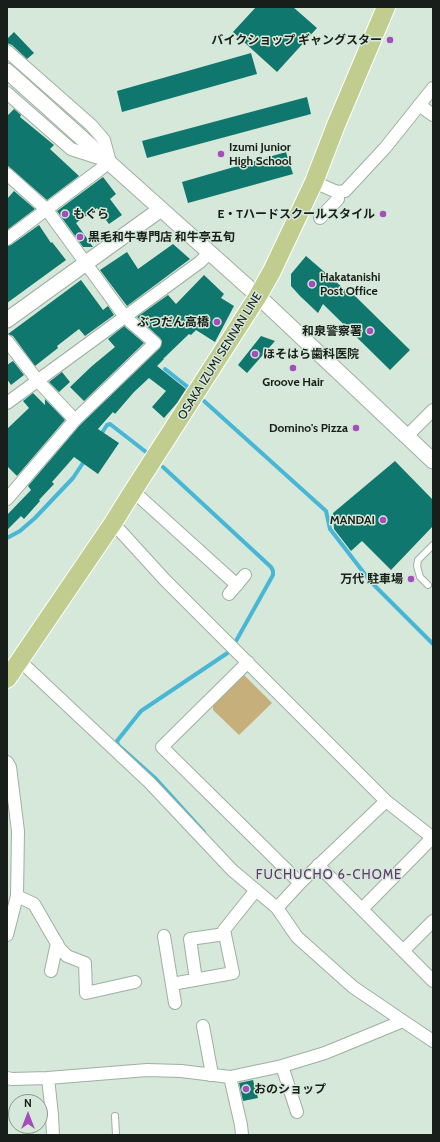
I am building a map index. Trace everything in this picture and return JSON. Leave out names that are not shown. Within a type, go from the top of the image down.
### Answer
[{"type":"main road","name":"OSAKA IZUMI SENNAN LINE","points":[[7,679],[113,523],[132,491],[258,296],[272,271],[314,182],[336,125],[386,7]]},
{"type":"street","points":[[7,51],[91,126],[104,140],[110,162]]},
{"type":"street","points":[[7,71],[258,296],[433,462]]},
{"type":"street","points":[[314,182],[337,192],[345,191],[385,148],[433,88]]},
{"type":"street","points":[[7,93],[71,149],[110,162]]},
{"type":"street","points":[[419,105],[433,115]]},
{"type":"street","points":[[7,239],[110,162]]},
{"type":"street","points":[[7,174],[46,210],[86,262],[125,317],[155,343],[75,420],[7,499]]},
{"type":"street","points":[[320,218],[338,199],[337,192]]},
{"type":"street","points":[[7,320],[86,262],[161,210]]},
{"type":"street","points":[[7,403],[200,262],[209,253]]},
{"type":"street","points":[[7,341],[38,381],[75,420]]},
{"type":"street","points":[[407,436],[433,410]]},
{"type":"street","points":[[132,491],[237,585]]},
{"type":"street","points":[[113,523],[165,580],[386,801],[433,837],[362,909]]},
{"type":"street","points":[[229,594],[245,575]]},
{"type":"street","points":[[19,660],[150,783],[232,870],[277,908],[297,937],[353,988],[433,1041]]},
{"type":"street","points":[[248,662],[162,747],[300,883]]},
{"type":"street","points":[[7,762],[10,767],[18,831],[17,896],[7,936]]},
{"type":"street","points":[[277,908],[318,865],[386,801]]},
{"type":"street","points":[[318,865],[433,981]]},
{"type":"street","points":[[172,984],[233,973],[224,930],[256,890]]},
{"type":"street","points":[[17,896],[34,904],[60,949],[67,956],[85,963],[86,993],[135,982]]},
{"type":"street","points":[[403,951],[433,921]]},
{"type":"street","points":[[196,980],[190,939],[225,934]]},
{"type":"street","points":[[164,936],[175,1003]]},
{"type":"street","points":[[51,971],[57,943]]},
{"type":"street","points":[[7,1078],[48,1078],[147,1070],[182,1071],[230,1077],[282,1066],[325,1053],[403,1021]]},
{"type":"street","points":[[203,1026],[211,1069],[210,1075]]},
{"type":"street","points":[[282,1066],[297,1112]]},
{"type":"street","points":[[230,1077],[241,1124],[242,1135]]},
{"type":"street","points":[[48,1078],[54,1135]]},
{"type":"lane","points":[[428,585],[420,577],[417,566],[418,560],[433,545]]},
{"type":"lane","points":[[115,1116],[116,1135]]},
{"type":"shaded area","points":[[243,674],[272,703],[239,735],[213,710],[213,705]]},
{"type":"building","points":[[256,7],[293,7],[317,28],[277,72],[233,32]]},
{"type":"building","points":[[14,32],[34,53],[27,59],[12,45],[7,43],[7,39]]},
{"type":"building","points":[[251,53],[257,74],[122,112],[117,91]]},
{"type":"building","points":[[307,97],[311,114],[147,158],[142,141]]},
{"type":"building","points":[[14,109],[21,115],[20,117],[54,145],[50,149],[79,176],[47,200],[7,165],[7,116]]},
{"type":"building","points":[[286,152],[293,174],[188,203],[182,182]]},
{"type":"building","points":[[103,177],[116,194],[110,199],[122,215],[109,224],[97,208],[76,223],[93,247],[83,247],[57,211]]},
{"type":"building","points":[[14,191],[35,209],[7,230],[7,199]]},
{"type":"building","points":[[39,225],[51,243],[52,242],[66,260],[7,303],[7,246],[11,245]]},
{"type":"building","points":[[173,244],[190,259],[127,306],[100,270],[127,252],[138,269]]},
{"type":"building","points":[[306,256],[350,294],[352,293],[410,350],[390,370],[323,304],[318,313],[291,286],[291,274]]},
{"type":"building","points":[[204,275],[224,294],[221,298],[234,306],[215,342],[196,330],[191,335],[189,334],[157,366],[186,389],[177,403],[164,418],[152,407],[166,391],[149,378],[134,392],[115,414],[113,412],[98,429],[119,443],[98,474],[74,457],[52,482],[54,484],[24,519],[21,516],[7,530],[7,515],[31,490],[28,486],[80,425],[160,348],[162,341],[160,338],[137,317],[168,295],[176,304]]},
{"type":"building","points":[[81,280],[103,310],[108,306],[114,315],[85,336],[79,329],[35,366],[13,336],[8,334]]},
{"type":"building","points":[[124,326],[144,343],[84,401],[70,387],[115,347],[108,339]]},
{"type":"building","name":"ほそはら歯科医院","points":[[261,336],[275,341],[247,373],[238,365]]},
{"type":"building","points":[[13,361],[24,375],[11,385],[7,379],[7,365]]},
{"type":"building","points":[[62,372],[70,382],[59,392],[49,382]]},
{"type":"building","points":[[33,393],[45,405],[45,399],[65,420],[17,476],[7,466],[7,429],[29,408],[23,401]]},
{"type":"building","name":"MANDAI","points":[[395,461],[433,500],[433,526],[391,570],[362,541],[351,551],[334,529],[333,513]]},
{"type":"building","name":"おのショップ","points":[[253,1080],[258,1098],[243,1101],[239,1083]]},
{"type":"waterway","points":[[165,369],[189,388]]},
{"type":"waterway","points":[[204,401],[326,511],[330,529],[371,582],[433,644]]},
{"type":"waterway","points":[[100,436],[107,425],[110,424],[146,452]]},
{"type":"waterway","points":[[7,538],[20,531],[35,518],[73,478],[85,460]]},
{"type":"waterway","points":[[163,467],[271,567],[273,571],[273,575],[236,641]]},
{"type":"waterway","points":[[204,832],[156,779],[118,745],[117,741],[141,711],[229,652]]},
{"type":"place","name":"バイクショップ ギャングスター","points":[[390,40]]},
{"type":"place","name":"Izumi Junior High School","points":[[221,154]]},
{"type":"place","name":"もぐら","points":[[65,214]]},
{"type":"place","name":"E・Tハードスクールスタイル","points":[[383,214]]},
{"type":"place","name":"黒毛和牛専門店 和牛亭五旬","points":[[80,237]]},
{"type":"place","name":"Hakatanishi Post Office","points":[[312,284]]},
{"type":"place","name":"ぶつだん高橋","points":[[217,322]]},
{"type":"place","name":"和泉警察署","points":[[370,331]]},
{"type":"place","name":"ほそはら歯科医院","points":[[255,354]]},
{"type":"place","name":"Groove Hair","points":[[293,368]]},
{"type":"place","name":"Domino's Pizza","points":[[356,428]]},
{"type":"place","name":"MANDAI","points":[[383,520]]},
{"type":"place","name":"万代 駐車場","points":[[411,579]]},
{"type":"place","name":"おのショップ","points":[[246,1089]]},
{"type":"district","name":"FUCHUCHO 6-CHOME","points":[[329,875]]}]
